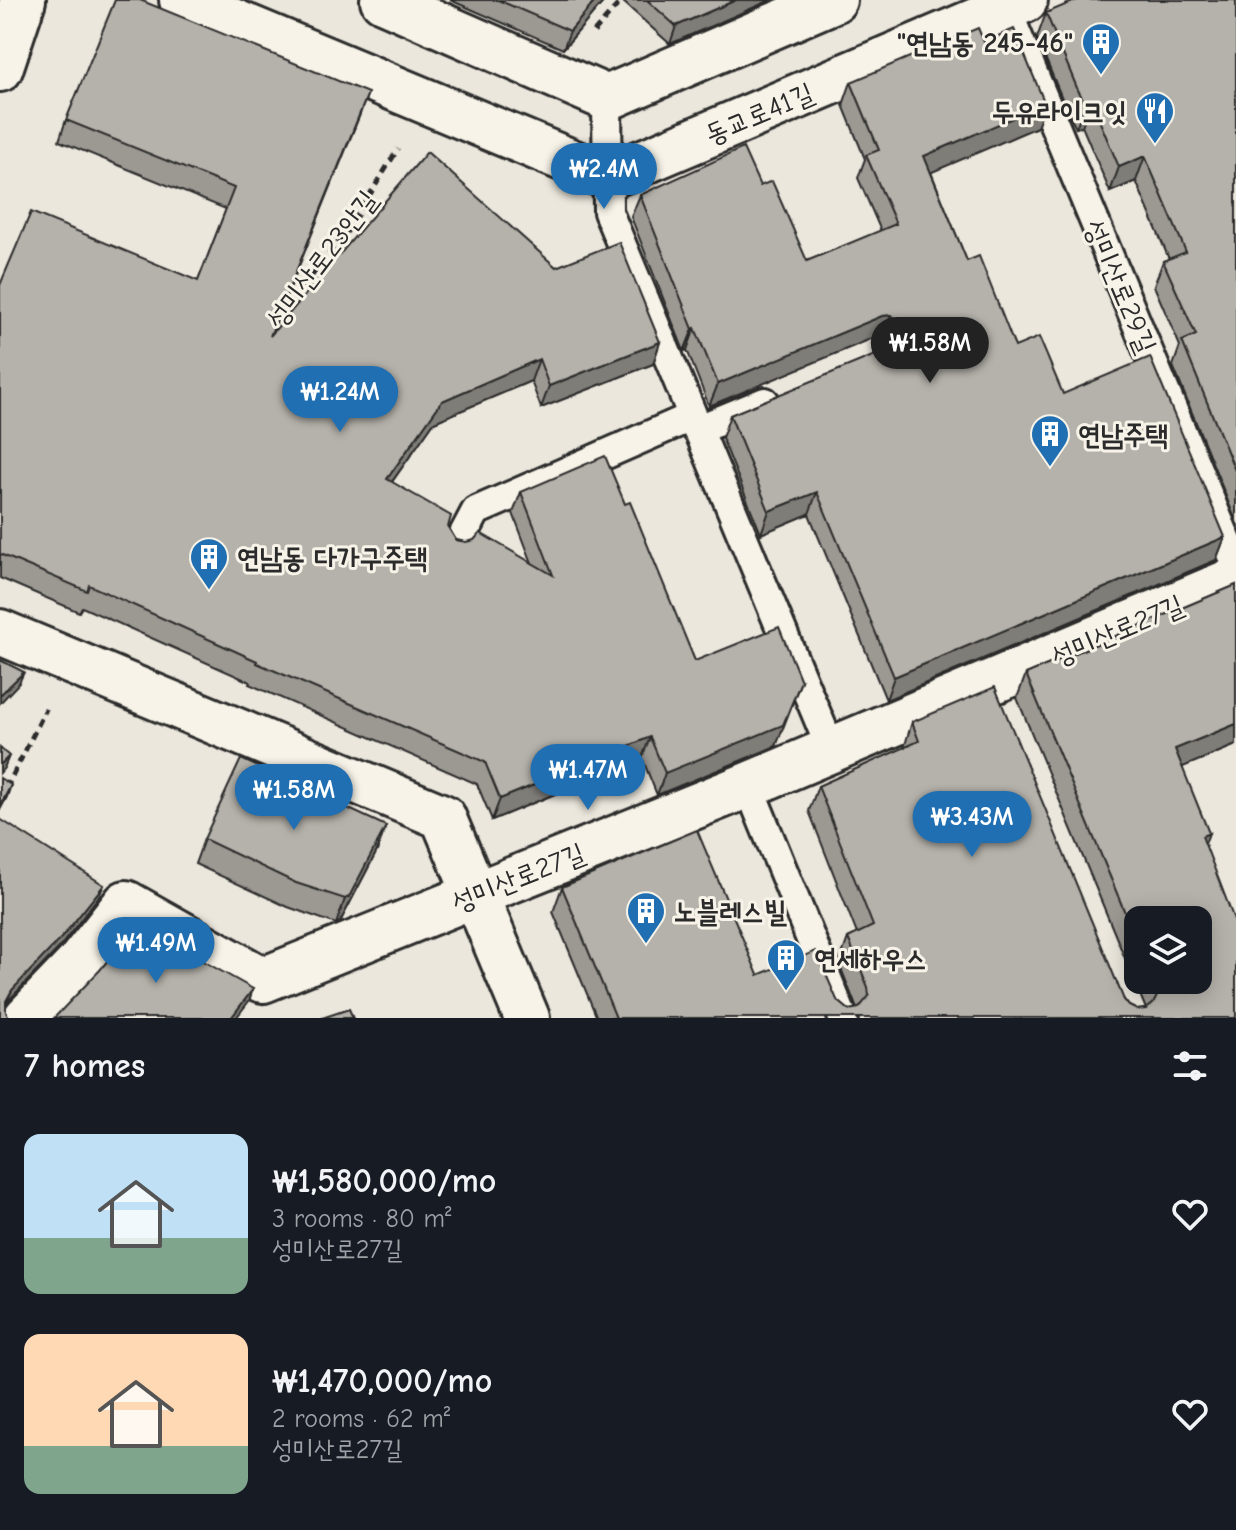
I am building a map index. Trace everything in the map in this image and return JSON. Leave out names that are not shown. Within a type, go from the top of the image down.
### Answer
[{"type":"street","points":[[0,69],[23,0]]},
{"type":"street","points":[[182,0],[608,177]]},
{"type":"street","points":[[383,0],[607,98],[834,0]]},
{"type":"street","name":"동교로41길","points":[[608,177],[1016,4]]},
{"type":"street","name":"성미산로27길","points":[[26,1018],[78,964],[126,903],[263,980],[831,749],[998,697],[1236,579]]},
{"type":"street","points":[[0,632],[443,817],[527,1018]]},
{"type":"lane","name":"성미산로29길","points":[[1016,4],[1236,563]]},
{"type":"lane","points":[[607,98],[608,212],[831,749]]},
{"type":"lane","points":[[457,547],[476,511],[694,423],[796,389]]},
{"type":"lane","points":[[748,785],[843,1018]]},
{"type":"path","name":"성미산로23안길","points":[[267,331],[346,233],[427,104]]},
{"type":"path","points":[[0,801],[70,662]]},
{"type":"building","points":[[115,0],[140,0],[368,93],[270,336],[427,152],[556,267],[619,242],[660,342],[549,386],[539,359],[442,401],[387,479],[451,516],[448,527],[456,540],[474,540],[480,533],[553,575],[521,492],[605,456],[625,504],[630,502],[695,661],[779,627],[801,681],[783,725],[665,773],[650,737],[500,799],[485,762],[257,663],[89,585],[87,591],[0,554],[0,285],[31,212],[198,281],[234,188],[66,120]]},
{"type":"building","points":[[498,0],[596,0],[570,31]]},
{"type":"building","points":[[647,0],[736,0],[676,26]]},
{"type":"building","points":[[1077,0],[1236,0],[1236,473],[1182,341],[1196,335],[1163,261],[1186,252],[1145,156],[1119,167],[1091,101],[1085,103],[1077,88],[1046,13]]},
{"type":"building","points":[[978,28],[984,42],[1014,29],[1045,104],[924,156],[967,261],[979,256],[1015,347],[1039,337],[1063,394],[1150,357],[1225,537],[894,677],[817,492],[769,511],[730,415],[895,347],[905,334],[904,324],[891,315],[882,316],[718,384],[640,195],[743,148],[760,186],[772,181],[807,261],[896,224],[866,155],[879,150],[851,82]]},
{"type":"building","points":[[1236,585],[1236,724],[1175,749],[1209,833],[1202,836],[1236,925],[1236,1018],[616,1018],[562,887],[697,830],[758,975],[816,951],[837,1000],[849,1010],[859,1008],[869,996],[868,987],[848,938],[873,926],[818,786],[919,741],[912,722],[995,687],[1124,1000],[1137,1010],[1153,1004],[1157,994],[1212,994],[1212,906],[1124,906],[1124,910],[1026,674]]},
{"type":"building","points":[[0,660],[24,672],[0,695]]},
{"type":"building","points":[[0,748],[9,756],[0,765]]},
{"type":"building","points":[[241,759],[386,826],[349,897],[345,899],[296,883],[204,839]]},
{"type":"building","points":[[0,778],[11,785],[0,806]]},
{"type":"building","points":[[0,819],[104,885],[63,936],[12,990],[6,1001],[9,1018],[0,1018]]},
{"type":"building","points":[[137,924],[253,989],[231,1018],[54,1018],[100,970]]},
{"type":"building","points":[[349,1009],[353,1018],[322,1018]]},
{"type":"place","name":"\"연남동 245-46\"","points":[[1101,76]]},
{"type":"place","name":"두유라이크잇","points":[[1155,145]]},
{"type":"place","name":"연남주택","points":[[1050,468]]},
{"type":"place","name":"연남동 다가구주택","points":[[209,591]]},
{"type":"place","name":"노블레스빌","points":[[646,945]]},
{"type":"place","name":"연세하우스","points":[[786,992]]}]
